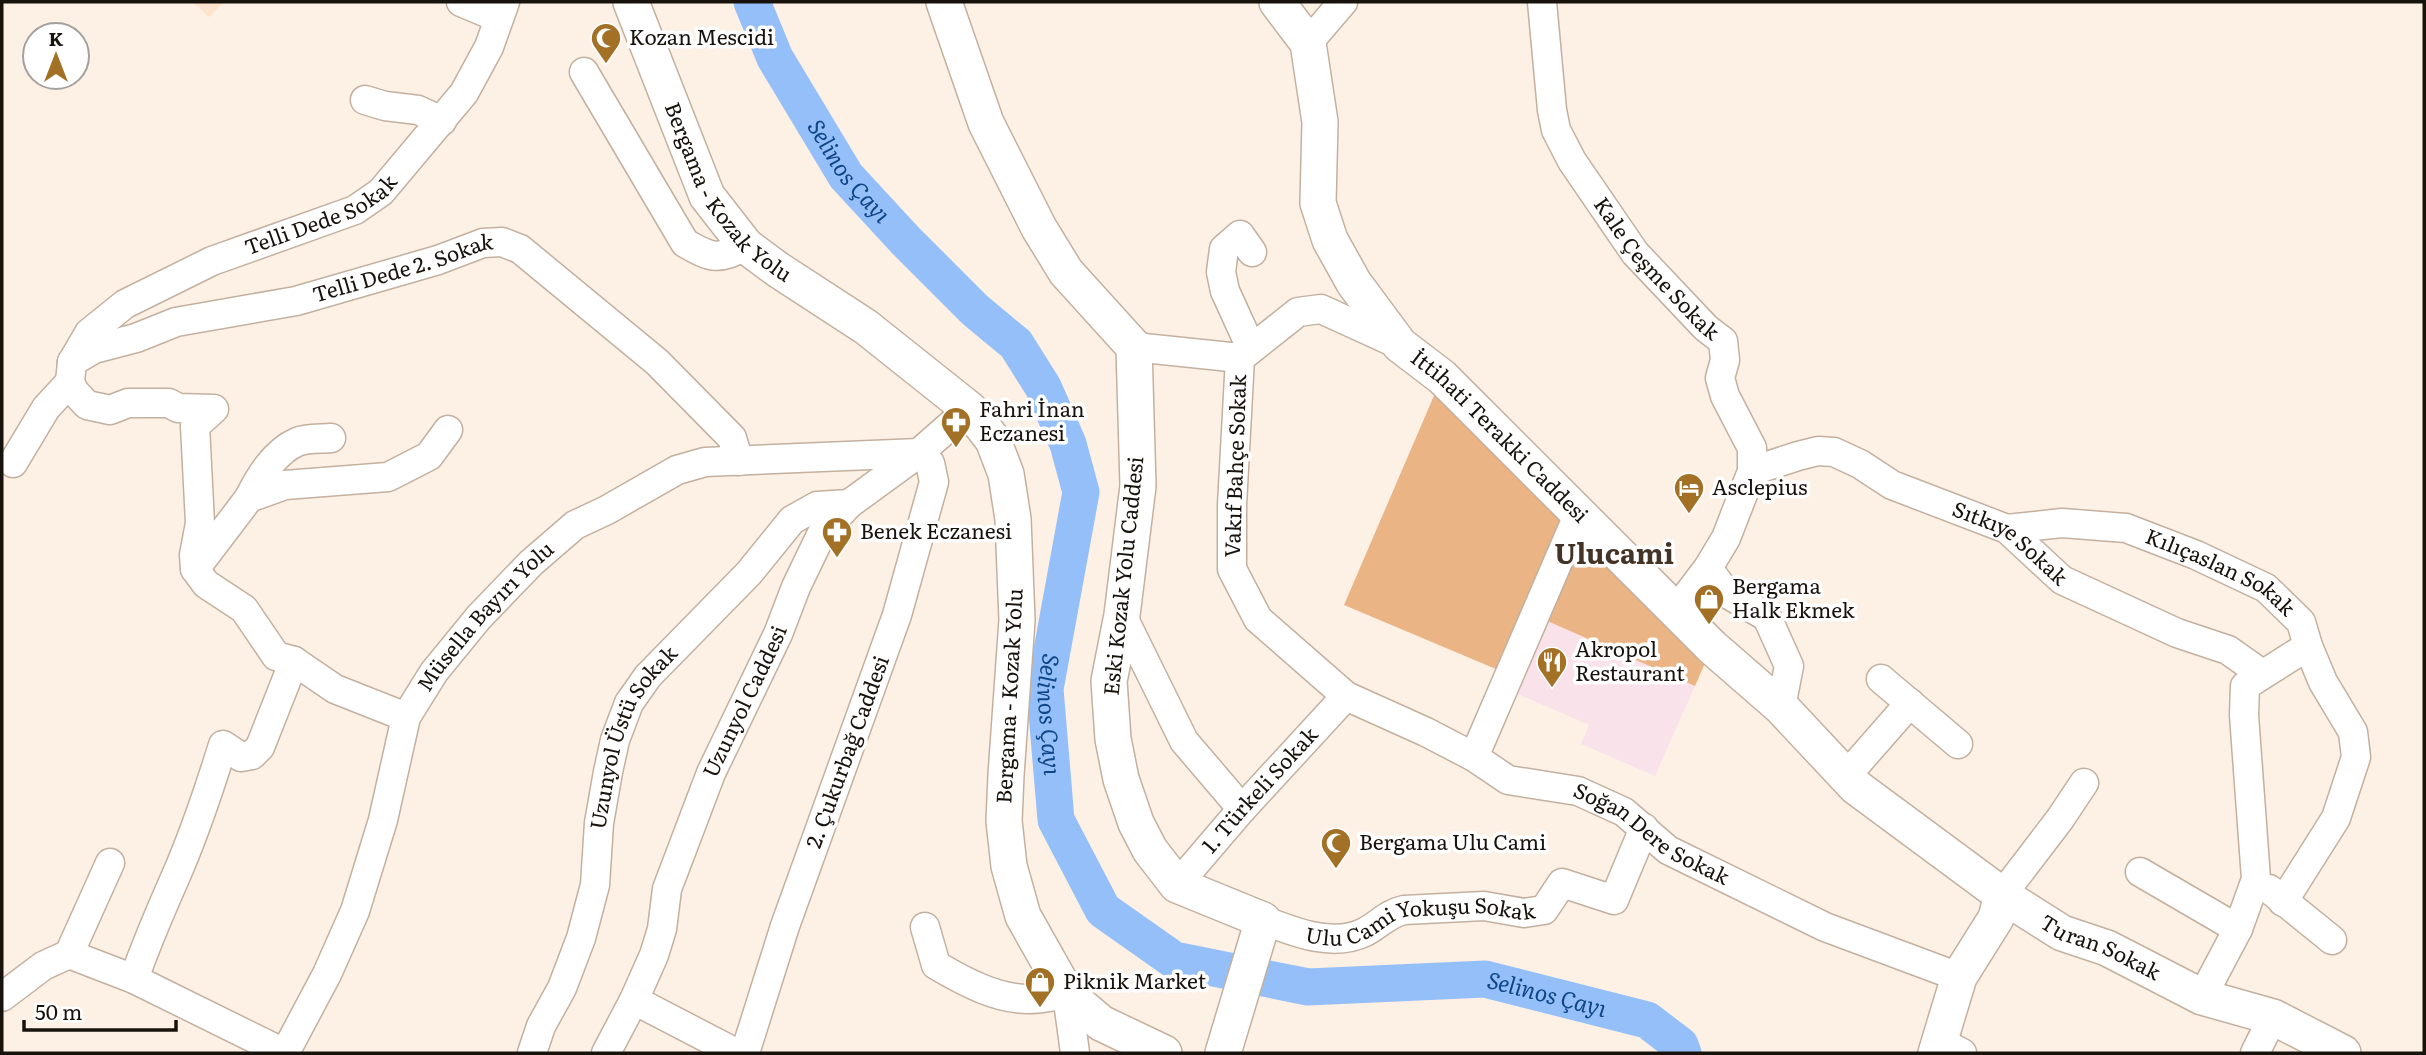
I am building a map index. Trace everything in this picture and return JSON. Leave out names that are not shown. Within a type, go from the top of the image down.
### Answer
[{"type":"main road","name":"Bergama - Kozak Yolu","points":[[631,2],[707,196],[746,246],[866,327],[970,409],[993,440],[1006,474],[1013,519],[1017,620],[1004,821],[1009,866],[1023,916],[1067,994],[1101,1023],[1164,1053]]},
{"type":"main road","points":[[944,2],[986,122],[1039,228],[1066,272],[1134,347]]},
{"type":"main road","name":"İttihati Terakki Caddesi","points":[[1277,2],[1308,43],[1320,122],[1318,203],[1330,240],[1354,283],[1400,345],[1442,377],[1712,647],[1781,707],[1856,787],[2002,895]]},
{"type":"main road","name":"Eski Kozak Yolu Caddesi","points":[[1134,347],[1138,486],[1122,615],[1109,681],[1113,738],[1121,779],[1136,823],[1150,850],[1177,885]]},
{"type":"main road","points":[[1177,885],[1260,929],[1224,1052]]},
{"type":"main road","points":[[1945,1049],[1959,978],[1996,918],[2002,895]]},
{"type":"main road","name":"Turan Sokak","points":[[2002,895],[2062,933],[2107,948],[2202,997],[2273,1017],[2343,1053]]},
{"type":"street","points":[[461,2],[502,10]]},
{"type":"street","points":[[1308,43],[1343,2]]},
{"type":"street","name":"Kale Çeşme Sokak","points":[[1542,2],[1556,130],[1572,161],[1635,253],[1706,328],[1723,341],[1725,360],[1720,378],[1725,396],[1752,448],[1752,471]]},
{"type":"street","name":"Telli Dede Sokak","points":[[71,372],[89,333],[125,304],[212,261],[355,210],[381,192],[464,93],[489,47],[502,10]]},
{"type":"street","points":[[584,72],[685,243],[708,257],[723,257],[746,246]]},
{"type":"street","points":[[365,100],[385,106],[418,110],[442,121]]},
{"type":"street","points":[[1245,353],[1221,272],[1224,249],[1240,235],[1252,252]]},
{"type":"street","name":"Telli Dede 2. Sokak","points":[[71,372],[94,349],[136,338],[176,322],[296,301],[438,260],[483,243],[502,242],[520,249],[657,362],[732,438],[739,461]]},
{"type":"street","points":[[1134,347],[1245,353],[1298,312],[1321,309],[1400,345]]},
{"type":"street","name":"Vakıf Bahçe Sokak","points":[[1245,353],[1232,505],[1232,569],[1258,619],[1346,695]]},
{"type":"street","points":[[13,463],[71,372]]},
{"type":"street","points":[[71,372],[74,391],[87,405],[110,410],[128,403],[169,403],[178,408],[214,408],[195,426],[200,523],[194,555],[195,569],[206,583],[244,609],[276,656],[294,661],[335,689],[406,717]]},
{"type":"street","name":"Uzunyol Caddesi","points":[[606,1053],[654,955],[662,929],[667,889],[711,773],[778,634],[796,587],[822,533],[849,504],[919,453],[970,409]]},
{"type":"street","points":[[249,498],[285,485],[388,477],[429,456],[448,430]]},
{"type":"street","points":[[195,569],[249,498],[259,478],[284,450],[298,441],[331,438]]},
{"type":"street","name":"Sıtkıye Sokak","points":[[1752,471],[1818,451],[1834,452],[1860,464],[1892,485],[2007,529],[2062,580],[2177,633],[2228,650],[2262,674]]},
{"type":"street","name":"Müsella Bayırı Yolu","points":[[285,1053],[327,974],[355,911],[383,820],[406,717],[434,671],[479,617],[531,563],[575,525],[677,470],[705,462],[919,453]]},
{"type":"street","name":"2. Çukurbağ Caddesi","points":[[746,1053],[785,926],[897,615],[934,482],[930,463],[919,453]]},
{"type":"street","points":[[1676,610],[1708,568],[1726,538],[1752,471]]},
{"type":"street","name":"Uzunyol Üstü Sokak","points":[[533,1053],[541,1026],[562,988],[581,938],[592,898],[599,823],[608,772],[615,740],[629,703],[648,676],[749,573],[792,520],[817,506],[849,504]]},
{"type":"street","points":[[1474,757],[1579,513]]},
{"type":"street","name":"Kılıçaslan Sokak","points":[[2007,529],[2062,523],[2126,528],[2266,588],[2301,622],[2323,682],[2353,732],[2356,757],[2336,818],[2283,902]]},
{"type":"street","points":[[1708,568],[1726,593],[1767,617],[1789,666],[1781,707]]},
{"type":"street","points":[[1122,615],[1184,741],[1242,809]]},
{"type":"street","points":[[2202,997],[2238,929],[2256,879],[2244,715],[2245,686],[2308,646]]},
{"type":"street","points":[[134,979],[150,930],[176,877],[205,803],[223,745],[241,757],[252,755],[260,747],[294,661]]},
{"type":"street","points":[[1881,679],[1958,744]]},
{"type":"street","name":"Soğan Dere Sokak","points":[[1346,695],[1474,757],[1508,780],[1578,791],[1623,812],[1668,849],[1825,927],[1959,978]]},
{"type":"street","name":"1. Türkeli Sokak","points":[[1177,885],[1346,695]]},
{"type":"street","points":[[1846,776],[1910,703]]},
{"type":"street","points":[[2002,895],[2084,783]]},
{"type":"street","name":"Ulu Cami Yokuşu Sokak","points":[[1260,929],[1336,939],[1361,934],[1391,913],[1404,911],[1476,906],[1524,913],[1544,910],[1562,883],[1614,900],[1644,828]]},
{"type":"street","points":[[2,997],[43,966],[69,954],[110,863]]},
{"type":"street","points":[[2140,872],[2238,929]]},
{"type":"street","points":[[2256,879],[2332,940]]},
{"type":"street","points":[[925,927],[936,965],[956,977],[980,988],[1027,999],[1067,994],[1075,1053]]},
{"type":"street","points":[[69,954],[134,979],[285,1053]]},
{"type":"street","points":[[634,1000],[736,1053]]},
{"type":"street","points":[[2255,1053],[2273,1017]]},
{"type":"shaded area","points":[[193,2],[224,2],[209,17]]},
{"type":"shaded area","points":[[1442,377],[1712,647],[1695,686],[1536,616],[1510,675],[1344,605]]},
{"type":"shaded area","points":[[1536,616],[1695,686],[1655,776],[1581,744],[1589,725],[1504,688]]},
{"type":"waterway","name":"Selinos Çayı","points":[[752,2],[775,58],[846,176],[975,310],[1016,344],[1043,387],[1068,444],[1081,492],[1045,689],[1056,820],[1103,910],[1174,960],[1308,987],[1485,979],[1647,1020],[1680,1045],[1683,1053]]},
{"type":"place","name":"Kozan Mescidi","points":[[606,65]]},
{"type":"place","name":"Fahri İnan Eczanesi","points":[[956,449]]},
{"type":"place","name":"Asclepius","points":[[1689,515]]},
{"type":"place","name":"Benek Eczanesi","points":[[837,559]]},
{"type":"place","name":"Bergama Halk Ekmek","points":[[1709,626]]},
{"type":"place","name":"Akropol Restaurant","points":[[1552,689]]},
{"type":"place","name":"Bergama Ulu Cami","points":[[1336,870]]},
{"type":"place","name":"Piknik Market","points":[[1040,1009]]},
{"type":"district","name":"Ulucami","points":[[1614,554]]}]
